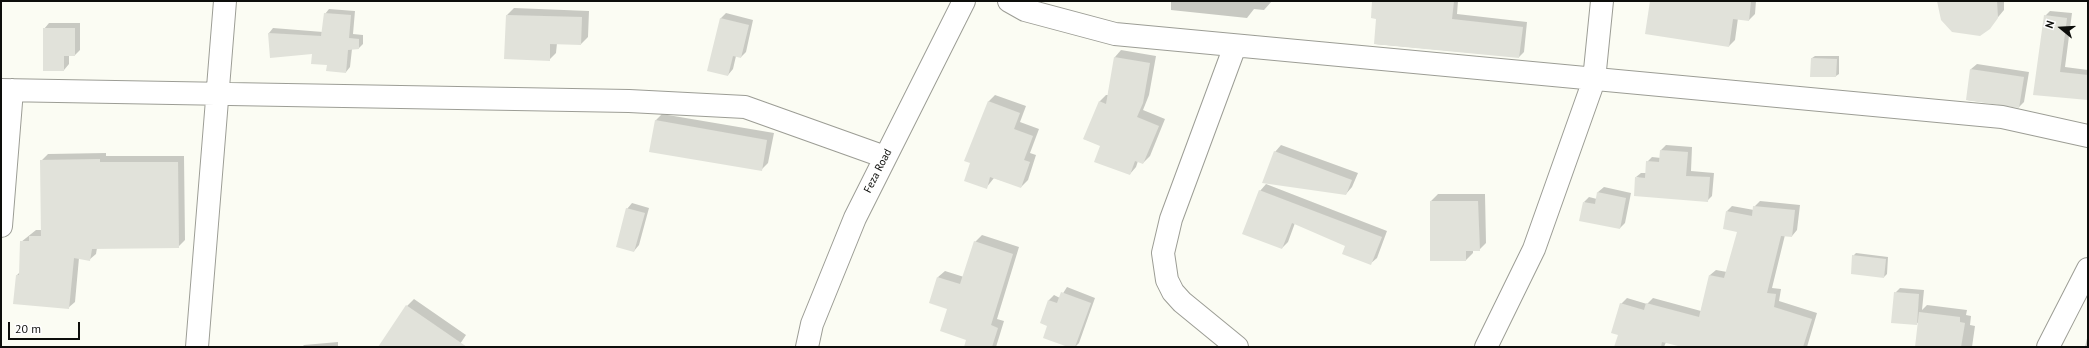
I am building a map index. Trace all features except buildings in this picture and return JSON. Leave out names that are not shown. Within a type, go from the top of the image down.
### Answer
[{"type":"street","points":[[197,347],[225,1]]},
{"type":"street","name":"Feza Road","points":[[807,347],[812,324],[855,218],[964,1]]},
{"type":"street","points":[[1009,1],[1026,10],[1115,34],[2002,117],[2088,136]]},
{"type":"street","points":[[1486,347],[1534,249],[1594,80],[1602,1]]},
{"type":"street","points":[[1235,46],[1171,219],[1163,253],[1167,280],[1173,292],[1182,302],[1237,347]]},
{"type":"street","points":[[1,226],[6,90],[628,101],[745,107],[886,157]]},
{"type":"street","points":[[2048,347],[2088,270]]}]
